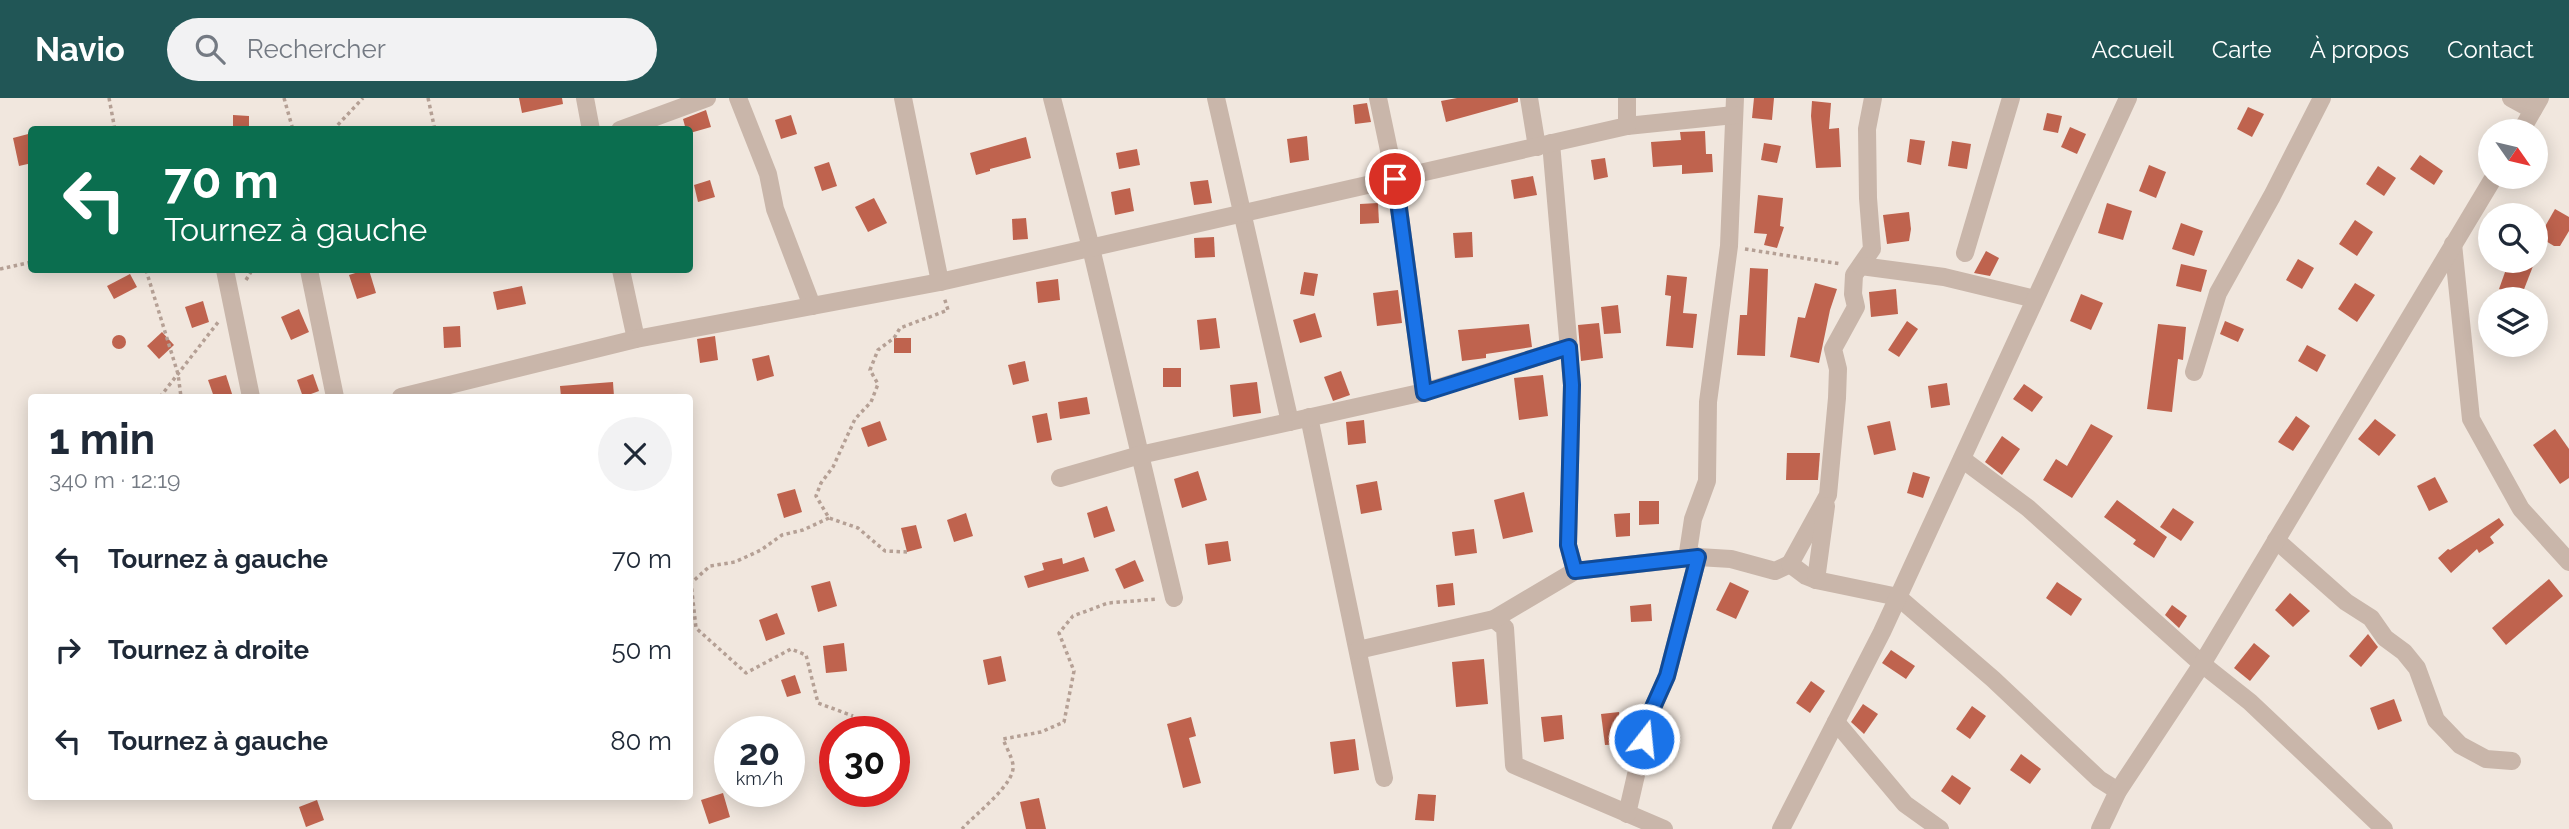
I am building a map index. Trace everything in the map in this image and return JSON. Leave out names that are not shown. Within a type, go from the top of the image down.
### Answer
[{"type":"street","points":[[585,98],[590,126]]},
{"type":"street","points":[[631,126],[707,98]]},
{"type":"street","points":[[738,98],[768,174],[775,209],[812,306]]},
{"type":"street","points":[[903,98],[940,282]]},
{"type":"street","points":[[1052,98],[1091,248],[1174,598]]},
{"type":"street","points":[[1216,98],[1290,422]]},
{"type":"street","points":[[1378,98],[1395,179],[1424,393]]},
{"type":"street","points":[[1529,98],[1544,145],[1569,347],[1572,385],[1568,545],[1575,571]]},
{"type":"street","points":[[1627,98],[1627,126]]},
{"type":"street","points":[[1816,580],[1828,495],[1830,452],[1836,426],[1838,369],[1833,349],[1856,307],[1853,294],[1854,275],[1872,250],[1867,129],[1873,98]]},
{"type":"street","points":[[1965,253],[2011,98]]},
{"type":"street","points":[[1781,829],[1898,597],[2128,98]]},
{"type":"street","points":[[2194,372],[2218,293],[2322,98]]},
{"type":"street","points":[[2511,98],[2537,104]]},
{"type":"street","points":[[413,394],[636,339],[940,282],[1627,126],[1735,106],[1729,246],[1708,402],[1707,481],[1693,519],[1688,552],[1698,557]]},
{"type":"street","points":[[2099,829],[2118,791],[2202,664],[2487,189]]},
{"type":"street","points":[[2453,244],[2471,419],[2521,509],[2569,562]]},
{"type":"street","points":[[1861,266],[1944,277],[2035,299]]},
{"type":"street","points":[[225,273],[230,306],[250,394]]},
{"type":"street","points":[[310,273],[334,394]]},
{"type":"street","points":[[622,273],[636,339]]},
{"type":"street","points":[[1060,478],[1140,455],[1424,393],[1569,347]]},
{"type":"street","points":[[1309,418],[1384,778]]},
{"type":"street","points":[[1962,459],[2028,508],[2202,664],[2250,702],[2384,829]]},
{"type":"street","points":[[1358,650],[1494,618],[1575,571],[1698,557],[1731,559],[1775,571],[1790,564],[1828,495]]},
{"type":"street","points":[[2276,540],[2346,602],[2371,618],[2385,638],[2404,652],[2417,668],[2436,720],[2460,745],[2486,759],[2512,761]]},
{"type":"street","points":[[1627,814],[1650,714],[1667,676],[1698,557]]},
{"type":"street","points":[[1790,564],[1816,580],[1898,597],[1993,678],[2099,779],[2118,791]]},
{"type":"street","points":[[1494,618],[1505,628],[1514,765],[1664,829]]},
{"type":"street","points":[[1836,722],[1905,804],[1940,829]]},
{"type":"path","points":[[108,98],[114,126]]},
{"type":"path","points":[[284,98],[292,126]]},
{"type":"path","points":[[336,126],[363,98]]},
{"type":"path","points":[[428,98],[434,126]]},
{"type":"path","points":[[1729,246],[1861,266]]},
{"type":"path","points":[[0,269],[28,263]]},
{"type":"path","points":[[147,273],[180,394]]},
{"type":"path","points":[[162,394],[230,306],[250,273]]},
{"type":"path","points":[[907,552],[885,551],[858,528],[829,518],[816,496],[855,419],[871,402],[878,384],[870,370],[878,350],[894,338],[901,328],[948,310],[940,282]]},
{"type":"path","points":[[693,581],[710,566],[735,562],[761,550],[782,535],[803,530],[829,518]]},
{"type":"path","points":[[961,829],[998,794],[1012,775],[1013,766],[1003,739],[1041,732],[1064,722],[1074,671],[1059,633],[1073,616],[1108,603],[1174,598]]},
{"type":"path","points":[[693,601],[696,628],[746,673],[792,649],[806,655],[818,704],[853,716]]},
{"type":"building","points":[[519,98],[562,98],[563,104],[522,113]]},
{"type":"building","points":[[1457,98],[1518,98],[1518,102],[1446,122],[1441,101]]},
{"type":"building","points":[[1754,98],[1774,98],[1772,120],[1752,118]]},
{"type":"building","points":[[1812,101],[1831,103],[1829,129],[1839,128],[1841,167],[1816,168]]},
{"type":"building","points":[[1367,103],[1371,122],[1355,124],[1353,105]]},
{"type":"building","points":[[2248,107],[2264,114],[2252,137],[2237,129]]},
{"type":"building","points":[[706,110],[711,127],[693,132],[693,126],[685,126],[683,119]]},
{"type":"building","points":[[2047,113],[2062,116],[2058,133],[2043,130]]},
{"type":"building","points":[[233,115],[249,116],[249,126],[233,126]]},
{"type":"building","points":[[791,115],[797,134],[781,139],[775,120]]},
{"type":"building","points":[[2070,127],[2086,134],[2077,154],[2061,147]]},
{"type":"building","points":[[1705,131],[1706,154],[1712,154],[1713,172],[1682,174],[1682,165],[1653,167],[1651,142],[1681,140],[1680,132]]},
{"type":"building","points":[[28,134],[28,164],[19,166],[13,138]]},
{"type":"building","points":[[1307,136],[1309,160],[1290,163],[1287,139]]},
{"type":"building","points":[[1026,137],[1031,158],[976,175],[970,153]]},
{"type":"building","points":[[1910,139],[1925,141],[1921,165],[1907,162]]},
{"type":"building","points":[[1952,141],[1971,144],[1967,169],[1948,166]]},
{"type":"building","points":[[1764,143],[1781,146],[1777,163],[1761,160]]},
{"type":"building","points":[[1137,149],[1140,165],[1119,169],[1116,153]]},
{"type":"building","points":[[2420,155],[2443,171],[2434,185],[2410,169]]},
{"type":"building","points":[[1605,158],[1608,177],[1594,180],[1591,160]]},
{"type":"building","points":[[829,162],[837,186],[822,191],[814,167]]},
{"type":"building","points":[[2149,165],[2166,172],[2156,198],[2139,191]]},
{"type":"building","points":[[2378,166],[2396,178],[2384,196],[2366,184]]},
{"type":"building","points":[[1533,176],[1537,195],[1514,199],[1511,180]]},
{"type":"building","points":[[710,180],[715,197],[698,202],[694,185]]},
{"type":"building","points":[[1208,180],[1212,203],[1194,205],[1190,182]]},
{"type":"building","points":[[1130,188],[1134,211],[1115,215],[1111,192]]},
{"type":"building","points":[[1758,195],[1783,198],[1780,226],[1784,227],[1777,248],[1764,245],[1767,234],[1754,233]]},
{"type":"building","points":[[874,198],[887,223],[868,232],[855,207]]},
{"type":"building","points":[[1378,203],[1379,223],[1360,224],[1360,204]]},
{"type":"building","points":[[2107,203],[2132,211],[2123,240],[2098,233]]},
{"type":"building","points":[[2555,209],[2569,217],[2569,231],[2560,246],[2548,242],[2548,221]]},
{"type":"building","points":[[1909,212],[1909,241],[1887,244],[1883,215]]},
{"type":"building","points":[[1026,218],[1028,239],[1013,240],[1012,219]]},
{"type":"building","points":[[2355,220],[2373,232],[2357,256],[2339,244]]},
{"type":"building","points":[[2181,223],[2203,231],[2194,256],[2172,249]]},
{"type":"building","points":[[1472,232],[1473,257],[1455,258],[1453,233]]},
{"type":"building","points":[[1214,237],[1215,257],[1195,258],[1194,238]]},
{"type":"building","points":[[1986,251],[1999,258],[1990,276],[1974,273]]},
{"type":"building","points":[[2298,259],[2314,268],[2302,289],[2286,280]]},
{"type":"building","points":[[2181,264],[2207,270],[2201,292],[2176,286]]},
{"type":"building","points":[[1750,268],[1768,269],[1765,356],[1737,355],[1740,315],[1747,315]]},
{"type":"building","points":[[1304,272],[1318,274],[1314,296],[1300,294]]},
{"type":"building","points":[[370,273],[376,293],[357,299],[349,275]]},
{"type":"building","points":[[2505,273],[2530,273],[2525,287],[2500,287]]},
{"type":"building","points":[[130,274],[137,287],[114,299],[107,286]]},
{"type":"building","points":[[1667,275],[1687,277],[1683,313],[1697,314],[1693,348],[1666,346],[1671,296],[1665,295]]},
{"type":"building","points":[[1058,279],[1060,300],[1038,303],[1036,282]]},
{"type":"building","points":[[1815,283],[1837,289],[1819,363],[1790,357],[1798,317],[1805,318]]},
{"type":"building","points":[[2355,283],[2375,295],[2357,322],[2338,309]]},
{"type":"building","points":[[522,286],[526,304],[497,310],[493,292]]},
{"type":"building","points":[[1896,289],[1898,314],[1871,317],[1869,292]]},
{"type":"building","points":[[1398,290],[1402,323],[1377,326],[1373,293]]},
{"type":"building","points":[[2081,294],[2103,303],[2091,330],[2070,321]]},
{"type":"building","points":[[203,301],[209,322],[192,328],[185,307]]},
{"type":"building","points":[[1618,305],[1621,333],[1604,334],[1601,307]]},
{"type":"building","points":[[299,309],[309,332],[291,340],[281,317]]},
{"type":"building","points":[[1315,313],[1322,337],[1300,343],[1293,320]]},
{"type":"building","points":[[1216,318],[1220,348],[1200,350],[1197,320]]},
{"type":"building","points":[[1907,321],[1918,329],[1899,357],[1888,350]]},
{"type":"building","points":[[2225,321],[2244,329],[2238,342],[2220,334]]},
{"type":"building","points":[[1599,323],[1603,358],[1581,361],[1578,325]]},
{"type":"building","points":[[1529,324],[1532,347],[1486,354],[1486,358],[1462,361],[1458,330]]},
{"type":"building","points":[[2158,324],[2186,327],[2183,360],[2178,359],[2172,412],[2147,409]]},
{"type":"building","points":[[460,326],[461,347],[444,348],[443,327]]},
{"type":"building","points":[[162,332],[174,345],[159,359],[147,346]]},
{"type":"building","points":[[116,335],[122,335],[126,342],[122,349],[116,349],[112,345],[112,339]]},
{"type":"building","points":[[715,336],[718,360],[700,363],[697,339]]},
{"type":"building","points":[[894,338],[911,338],[911,353],[894,353]]},
{"type":"building","points":[[2307,345],[2326,355],[2317,372],[2298,361]]},
{"type":"building","points":[[769,355],[774,376],[757,381],[752,359]]},
{"type":"building","points":[[1025,361],[1029,381],[1013,385],[1008,365]]},
{"type":"building","points":[[1163,368],[1181,368],[1181,387],[1163,387]]},
{"type":"building","points":[[1341,371],[1350,395],[1333,401],[1324,377]]},
{"type":"building","points":[[313,374],[319,391],[302,394],[297,380]]},
{"type":"building","points":[[226,375],[232,394],[213,394],[208,380]]},
{"type":"building","points":[[1543,375],[1548,416],[1519,420],[1514,378]]},
{"type":"building","points":[[613,382],[614,394],[561,394],[560,386]]},
{"type":"building","points":[[1257,382],[1261,413],[1233,417],[1230,385]]},
{"type":"building","points":[[1947,383],[1950,405],[1931,408],[1928,386]]},
{"type":"building","points":[[2024,384],[2043,397],[2032,412],[2013,399]]},
{"type":"building","points":[[1087,397],[1090,414],[1060,419],[1058,402]]},
{"type":"building","points":[[1047,413],[1052,440],[1037,443],[1032,416]]},
{"type":"building","points":[[2296,416],[2310,426],[2293,451],[2278,442]]},
{"type":"building","points":[[2375,419],[2396,435],[2379,456],[2358,439]]},
{"type":"building","points":[[1364,420],[1366,443],[1348,445],[1346,422]]},
{"type":"building","points":[[880,421],[887,440],[868,447],[861,428]]},
{"type":"building","points":[[1890,421],[1896,450],[1874,455],[1867,426]]},
{"type":"building","points":[[2091,424],[2113,436],[2072,498],[2043,480],[2056,459],[2067,466]]},
{"type":"building","points":[[2555,429],[2569,449],[2569,478],[2560,484],[2533,445]]},
{"type":"building","points":[[2002,436],[2020,449],[2002,475],[1985,462]]},
{"type":"building","points":[[1787,453],[1820,453],[1818,480],[1786,480]]},
{"type":"building","points":[[1198,471],[1207,500],[1182,508],[1174,479]]},
{"type":"building","points":[[1913,472],[1930,477],[1923,498],[1907,493]]},
{"type":"building","points":[[2435,477],[2448,502],[2429,511],[2417,486]]},
{"type":"building","points":[[1377,481],[1382,510],[1361,514],[1356,485]]},
{"type":"building","points":[[795,489],[802,512],[784,518],[777,494]]},
{"type":"building","points":[[1524,492],[1533,532],[1503,539],[1494,500]]},
{"type":"building","points":[[2117,500],[2167,537],[2154,558],[2133,544],[2136,540],[2104,517]]},
{"type":"building","points":[[1639,501],[1659,501],[1659,524],[1639,525]]},
{"type":"building","points":[[1107,506],[1115,531],[1094,538],[1087,513]]},
{"type":"building","points":[[2173,508],[2194,522],[2181,541],[2160,527]]},
{"type":"building","points":[[966,513],[973,536],[954,542],[947,520]]},
{"type":"building","points":[[1630,513],[1630,536],[1616,537],[1614,514]]},
{"type":"building","points":[[2499,518],[2504,525],[2490,537],[2494,543],[2479,553],[2477,549],[2451,573],[2438,558]]},
{"type":"building","points":[[916,525],[922,548],[907,552],[901,528]]},
{"type":"building","points":[[1474,529],[1477,553],[1455,556],[1452,532]]},
{"type":"building","points":[[1228,541],[1231,561],[1208,565],[1205,544]]},
{"type":"building","points":[[1084,557],[1089,571],[1028,588],[1024,576],[1044,570],[1042,563],[1062,558],[1063,564]]},
{"type":"building","points":[[1135,560],[1144,581],[1124,589],[1115,569]]},
{"type":"building","points":[[2549,579],[2563,596],[2506,645],[2492,628]]},
{"type":"building","points":[[830,581],[837,606],[818,612],[811,586]]},
{"type":"building","points":[[1730,582],[1749,591],[1736,619],[1716,610]]},
{"type":"building","points":[[2057,582],[2082,599],[2071,616],[2046,598]]},
{"type":"building","points":[[1453,583],[1455,605],[1438,607],[1436,585]]},
{"type":"building","points":[[2290,593],[2310,611],[2293,627],[2275,610]]},
{"type":"building","points":[[1651,604],[1652,621],[1631,622],[1630,606]]},
{"type":"building","points":[[2172,605],[2187,616],[2179,628],[2165,615]]},
{"type":"building","points":[[777,613],[785,634],[766,641],[759,620]]},
{"type":"building","points":[[2368,634],[2378,647],[2361,667],[2349,656]]},
{"type":"building","points":[[844,643],[847,671],[826,673],[823,646]]},
{"type":"building","points":[[2254,643],[2270,656],[2250,681],[2234,668]]},
{"type":"building","points":[[1891,650],[1915,666],[1906,679],[1882,663]]},
{"type":"building","points":[[1001,656],[1006,681],[988,685],[983,660]]},
{"type":"building","points":[[1484,659],[1488,704],[1456,707],[1452,662]]},
{"type":"building","points":[[795,675],[801,693],[787,697],[781,680]]},
{"type":"building","points":[[1811,681],[1825,691],[1810,713],[1796,703]]},
{"type":"building","points":[[2394,699],[2402,721],[2378,730],[2370,708]]},
{"type":"building","points":[[1863,704],[1878,714],[1864,734],[1851,722]]},
{"type":"building","points":[[1972,706],[1986,716],[1970,739],[1956,729]]},
{"type":"building","points":[[1619,712],[1622,744],[1605,745],[1601,714]]},
{"type":"building","points":[[1562,715],[1564,739],[1544,742],[1541,717]]},
{"type":"building","points":[[1191,717],[1196,736],[1189,738],[1201,783],[1183,788],[1167,724]]},
{"type":"building","points":[[1355,739],[1359,770],[1334,774],[1330,742]]},
{"type":"building","points":[[2021,754],[2041,769],[2030,784],[2010,770]]},
{"type":"building","points":[[1952,775],[1971,788],[1960,805],[1941,791]]},
{"type":"building","points":[[1418,794],[1436,795],[1434,821],[1415,820]]},
{"type":"building","points":[[714,796],[714,807],[727,807],[730,817],[709,824],[701,800]]},
{"type":"building","points":[[1039,798],[1046,829],[1026,829],[1020,802]]},
{"type":"building","points":[[317,800],[324,820],[306,827],[299,807]]},
{"type":"route","points":[[1395,179],[1424,393],[1569,347],[1572,385],[1568,545],[1575,571],[1698,557],[1667,676],[1650,714],[1644,739]]}]
